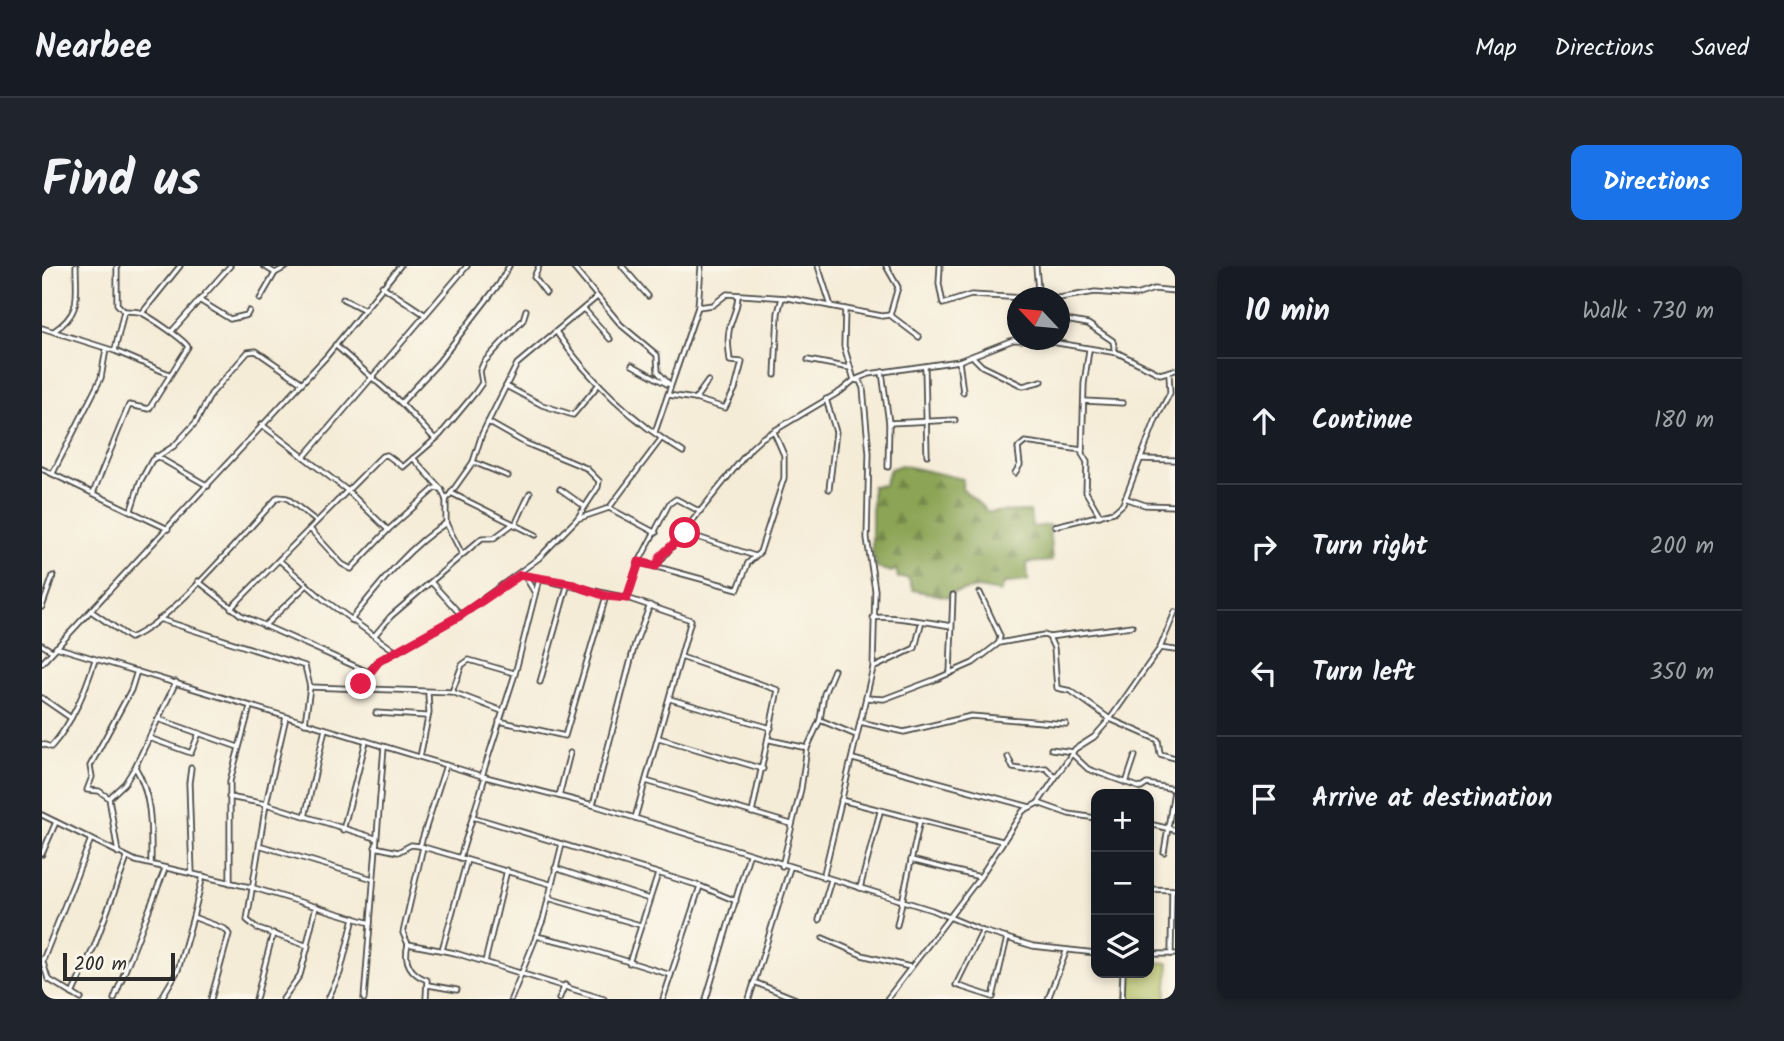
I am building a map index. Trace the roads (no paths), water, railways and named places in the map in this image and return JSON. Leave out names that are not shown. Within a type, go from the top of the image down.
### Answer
[{"type":"street","points":[[54,331],[70,320],[75,311],[76,266]]},
{"type":"street","points":[[93,493],[129,405],[149,409],[188,347],[183,338],[172,331],[152,322],[142,313],[124,311],[117,304],[117,266]]},
{"type":"street","points":[[142,313],[180,266]]},
{"type":"street","points":[[172,331],[230,266]]},
{"type":"street","points":[[264,266],[275,273]]},
{"type":"street","points":[[260,299],[275,273],[288,266]]},
{"type":"street","points":[[42,663],[302,382],[400,266]]},
{"type":"street","points":[[304,457],[467,266]]},
{"type":"street","points":[[401,403],[438,363],[499,284],[509,266]]},
{"type":"street","points":[[539,266],[534,277],[546,293]]},
{"type":"street","points":[[572,266],[621,325],[657,355],[658,372],[670,386]]},
{"type":"street","points":[[622,266],[648,296]]},
{"type":"street","points":[[655,432],[698,307],[701,266]]},
{"type":"street","points":[[818,266],[831,306]]},
{"type":"street","points":[[886,266],[898,287],[890,315]]},
{"type":"street","points":[[940,266],[943,304],[971,295],[1007,297]]},
{"type":"street","points":[[1036,266],[1038,287]]},
{"type":"street","points":[[382,286],[424,314]]},
{"type":"street","points":[[1070,296],[1095,292],[1124,296],[1154,289],[1175,291]]},
{"type":"street","points":[[698,307],[713,305],[727,294],[765,295],[890,315],[919,337]]},
{"type":"street","points":[[668,395],[695,399],[725,408],[735,389],[742,362],[730,361],[728,339],[729,328],[736,315],[738,296]]},
{"type":"street","points":[[446,500],[473,462],[488,422],[522,359],[557,333],[597,297]]},
{"type":"street","points":[[775,375],[779,306],[782,298]]},
{"type":"street","points":[[343,299],[363,309]]},
{"type":"street","points":[[199,300],[231,320],[247,315],[249,311]]},
{"type":"street","points":[[584,309],[610,340]]},
{"type":"street","points":[[845,309],[844,346],[854,380]]},
{"type":"street","points":[[231,608],[384,454],[400,466],[435,439],[475,393],[482,383],[480,371],[484,362],[523,320],[526,310]]},
{"type":"street","points":[[115,351],[124,311]]},
{"type":"street","points":[[1070,321],[1091,326],[1115,344],[1115,352]]},
{"type":"street","points":[[42,328],[115,351],[169,374]]},
{"type":"street","points":[[557,333],[576,361],[599,384],[661,439],[683,453]]},
{"type":"street","points":[[656,566],[662,555],[685,533],[751,448],[854,380],[883,372],[972,358],[1007,343]]},
{"type":"street","points":[[1070,344],[1089,350],[1115,352],[1156,372],[1169,374],[1175,370]]},
{"type":"street","points":[[335,345],[401,403],[435,439]]},
{"type":"street","points":[[53,473],[101,378],[106,349]]},
{"type":"street","points":[[131,510],[140,482],[156,456],[174,446],[196,422],[211,394],[251,350],[302,382]]},
{"type":"street","points":[[1089,350],[1082,450],[1087,462],[1086,492],[1100,516]]},
{"type":"street","points":[[972,358],[1023,386],[1042,381]]},
{"type":"street","points":[[808,360],[850,368]]},
{"type":"street","points":[[959,361],[963,393]]},
{"type":"street","points":[[632,365],[670,386]]},
{"type":"street","points":[[925,367],[927,455]]},
{"type":"street","points":[[883,372],[889,423],[888,467]]},
{"type":"street","points":[[1055,526],[1119,509],[1170,393],[1169,374]]},
{"type":"street","points":[[823,878],[873,668],[874,578],[866,515],[868,440],[863,388],[860,381],[854,380]]},
{"type":"street","points":[[695,399],[708,381]]},
{"type":"street","points":[[506,386],[542,405],[573,415],[599,384]]},
{"type":"street","points":[[826,399],[836,432],[829,489]]},
{"type":"street","points":[[1084,401],[1123,403]]},
{"type":"street","points":[[889,423],[955,420]]},
{"type":"street","points":[[359,691],[368,672],[395,652],[461,615],[520,575],[577,519],[599,484],[586,468],[525,443],[488,422]]},
{"type":"street","points":[[261,424],[348,491],[388,530]]},
{"type":"street","points":[[639,562],[738,589],[748,563],[760,552],[772,522],[784,478],[784,454],[774,432]]},
{"type":"street","points":[[577,519],[609,508],[661,439]]},
{"type":"street","points":[[1015,473],[1020,465],[1018,448],[1025,442],[1082,450]]},
{"type":"street","points":[[156,456],[208,486]]},
{"type":"street","points":[[413,458],[441,489],[446,500],[446,523],[462,554]]},
{"type":"street","points":[[1140,459],[1175,460]]},
{"type":"street","points":[[473,462],[508,476]]},
{"type":"street","points":[[42,470],[168,529]]},
{"type":"street","points":[[310,529],[342,564],[351,569],[388,530],[435,488],[441,489]]},
{"type":"street","points":[[560,489],[584,506]]},
{"type":"street","points":[[451,493],[536,535]]},
{"type":"street","points":[[375,635],[391,616],[482,538],[494,538],[514,525],[530,493]]},
{"type":"street","points":[[91,611],[130,638],[159,619],[278,497],[287,498],[316,521]]},
{"type":"street","points":[[1125,498],[1145,505],[1175,506]]},
{"type":"street","points":[[627,598],[639,562],[673,500],[677,499],[700,512]]},
{"type":"street","points":[[609,508],[656,533]]},
{"type":"street","points":[[351,620],[384,579],[430,533],[446,523]]},
{"type":"street","points":[[685,533],[755,556]]},
{"type":"street","points":[[279,560],[351,620],[395,652]]},
{"type":"street","points":[[520,575],[568,583],[606,596],[627,598],[691,620],[635,818]]},
{"type":"street","points":[[42,607],[53,576]]},
{"type":"street","points":[[526,578],[534,593]]},
{"type":"street","points":[[460,858],[515,674],[539,579]]},
{"type":"street","points":[[198,581],[231,608],[264,626],[368,672]]},
{"type":"street","points":[[432,583],[461,615]]},
{"type":"street","points":[[540,682],[568,583]]},
{"type":"street","points":[[264,626],[307,585]]},
{"type":"street","points":[[980,593],[1000,636],[999,643]]},
{"type":"street","points":[[499,721],[565,736],[606,596]]},
{"type":"street","points":[[950,673],[953,596]]},
{"type":"street","points":[[593,805],[635,644],[650,605]]},
{"type":"street","points":[[887,999],[980,877],[1023,811],[1038,803],[1054,776],[1073,753],[1110,719],[1160,648],[1175,612]]},
{"type":"street","points":[[873,618],[884,616],[921,624],[951,626]]},
{"type":"street","points":[[159,619],[305,666],[310,687],[305,723]]},
{"type":"street","points":[[873,668],[915,648],[921,624]]},
{"type":"street","points":[[866,698],[884,699],[950,673],[973,663],[999,643],[1132,626]]},
{"type":"street","points":[[1049,637],[1054,648],[1055,685],[1071,691],[1110,719],[1158,740],[1160,754],[1175,758]]},
{"type":"street","points":[[42,645],[176,682],[250,707],[484,776],[593,805],[901,901],[983,931],[1066,952],[1091,953]]},
{"type":"street","points":[[1160,648],[1175,650]]},
{"type":"street","points":[[681,657],[778,690],[770,740],[752,813]]},
{"type":"street","points":[[452,692],[462,665],[472,659],[515,674]]},
{"type":"street","points":[[42,744],[51,747],[71,718],[95,660]]},
{"type":"street","points":[[782,866],[807,748],[820,720],[824,694],[834,670]]},
{"type":"street","points":[[118,853],[109,798],[99,791],[88,790],[92,777],[90,766],[131,690],[137,671]]},
{"type":"street","points":[[109,798],[125,783],[135,767],[176,682]]},
{"type":"street","points":[[310,687],[359,691],[452,692],[502,711]]},
{"type":"street","points":[[420,757],[425,716],[429,713],[428,693]]},
{"type":"street","points":[[42,698],[71,718]]},
{"type":"street","points":[[670,699],[771,728]]},
{"type":"street","points":[[230,883],[229,797],[238,747],[250,707]]},
{"type":"street","points":[[376,713],[425,716]]},
{"type":"street","points":[[860,722],[904,732],[963,716],[1031,718],[1066,724]]},
{"type":"street","points":[[286,717],[266,804],[262,846],[248,924],[307,944]]},
{"type":"street","points":[[158,719],[238,747]]},
{"type":"street","points":[[820,720],[856,735]]},
{"type":"street","points":[[305,817],[325,729]]},
{"type":"street","points":[[149,738],[191,753],[199,733]]},
{"type":"street","points":[[659,738],[763,769]]},
{"type":"street","points":[[770,740],[807,748]]},
{"type":"street","points":[[343,830],[366,741]]},
{"type":"street","points":[[364,999],[384,746]]},
{"type":"street","points":[[1051,749],[1073,753],[1088,769],[1141,788],[1146,784],[1175,787],[1164,852]]},
{"type":"street","points":[[559,796],[570,753]]},
{"type":"street","points":[[1126,783],[1135,756]]},
{"type":"street","points":[[1008,757],[1013,768],[1046,768],[1054,776]]},
{"type":"street","points":[[852,759],[946,787],[982,792],[1032,807]]},
{"type":"street","points":[[426,999],[427,981],[415,977],[410,971],[406,952],[408,944],[403,933],[422,846],[446,764]]},
{"type":"street","points":[[135,767],[144,785],[150,816],[151,865]]},
{"type":"street","points":[[191,768],[189,783],[192,875]]},
{"type":"street","points":[[645,780],[792,824]]},
{"type":"street","points":[[229,797],[266,804],[375,838]]},
{"type":"street","points":[[841,800],[1002,841]]},
{"type":"street","points":[[1038,803],[1069,814],[1091,817]]},
{"type":"street","points":[[860,888],[880,811]]},
{"type":"street","points":[[42,815],[127,858],[254,888],[370,923]]},
{"type":"street","points":[[473,817],[700,886],[736,901]]},
{"type":"street","points":[[897,925],[920,820]]},
{"type":"street","points":[[42,854],[56,822]]},
{"type":"street","points":[[1154,825],[1175,830]]},
{"type":"street","points":[[81,999],[48,979],[42,959],[91,839]]},
{"type":"street","points":[[511,999],[543,920],[562,844]]},
{"type":"street","points":[[375,847],[398,852],[411,845],[422,846],[550,884]]},
{"type":"street","points":[[262,846],[373,879]]},
{"type":"street","points":[[706,999],[749,855]]},
{"type":"street","points":[[72,993],[127,858]]},
{"type":"street","points":[[442,950],[467,860]]},
{"type":"street","points":[[911,860],[980,877]]},
{"type":"street","points":[[555,868],[649,899]]},
{"type":"street","points":[[749,999],[790,868]]},
{"type":"street","points":[[114,999],[165,869]]},
{"type":"street","points":[[485,962],[507,870]]},
{"type":"street","points":[[629,962],[658,874]]},
{"type":"street","points":[[161,999],[178,970],[203,876]]},
{"type":"street","points":[[819,920],[831,880]]},
{"type":"street","points":[[663,999],[700,886]]},
{"type":"street","points":[[1154,889],[1173,890],[1173,954],[1154,954]]},
{"type":"street","points":[[548,898],[640,925]]},
{"type":"street","points":[[283,999],[300,975],[309,948],[307,944],[316,906]]},
{"type":"street","points":[[193,917],[225,929],[229,934],[211,999]]},
{"type":"street","points":[[328,999],[340,973],[354,918]]},
{"type":"street","points":[[983,931],[956,985],[993,998],[1007,938]]},
{"type":"street","points":[[256,999],[273,933]]},
{"type":"street","points":[[535,936],[671,975]]},
{"type":"street","points":[[823,937],[862,955],[911,967]]},
{"type":"street","points":[[408,944],[485,962],[520,975],[565,985],[602,999]]},
{"type":"street","points":[[1048,999],[1066,952]]},
{"type":"street","points":[[1122,999],[1123,978]]},
{"type":"street","points":[[754,982],[796,999]]},
{"type":"street","points":[[428,985],[457,990]]},
{"type":"street","points":[[559,999],[565,985]]}]
